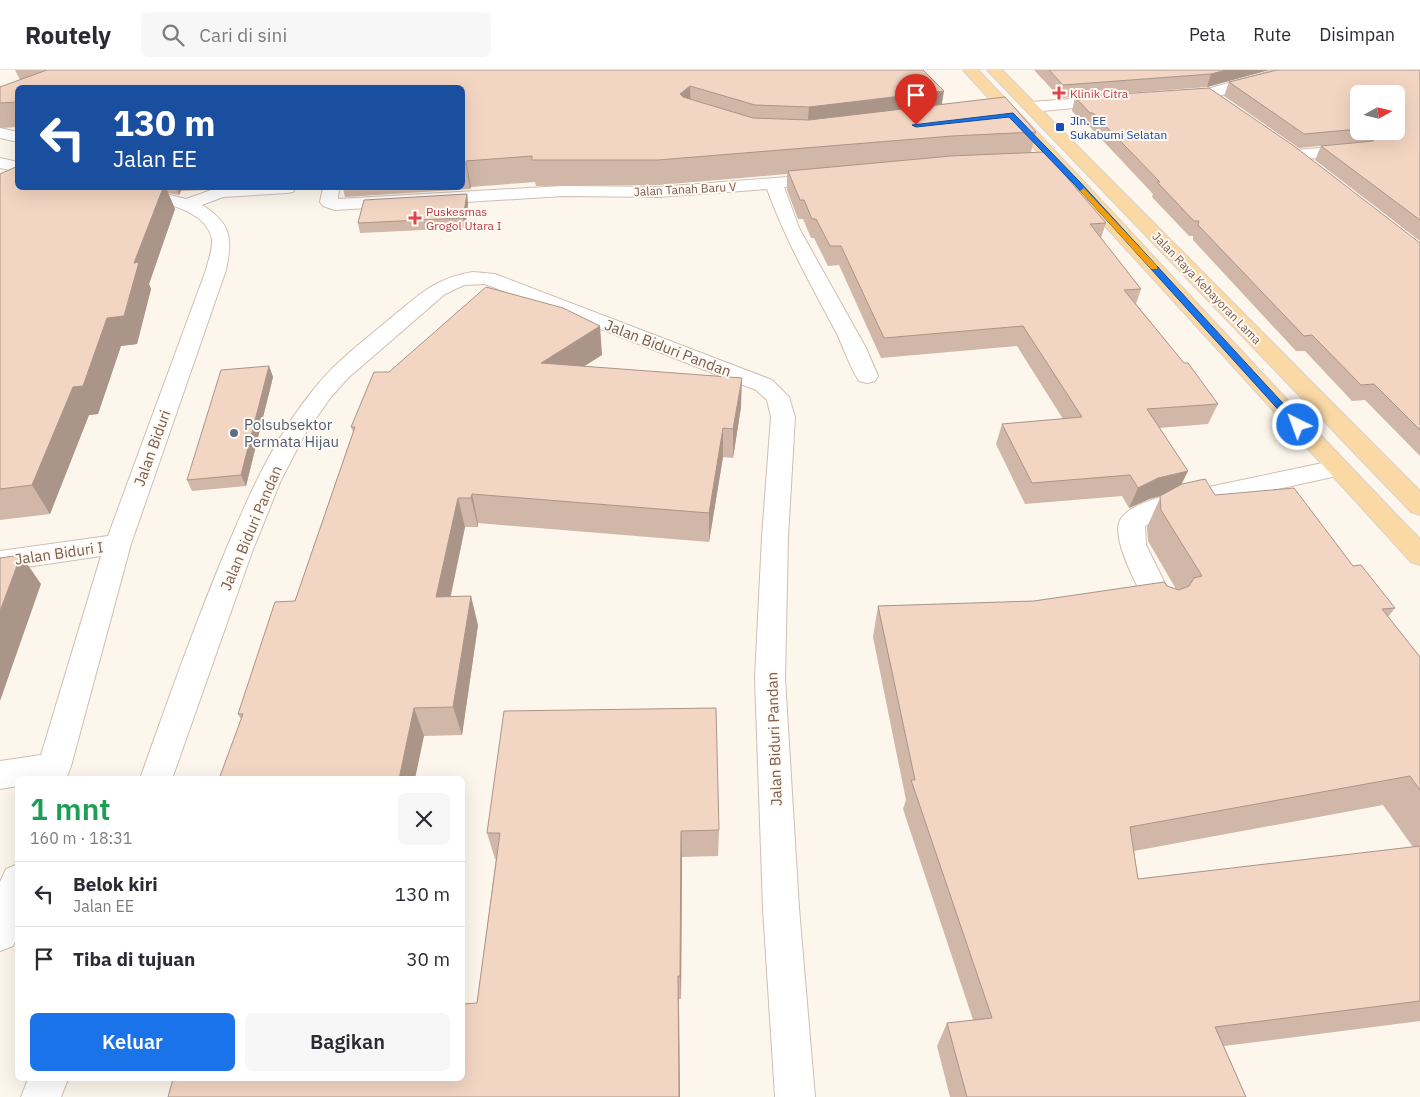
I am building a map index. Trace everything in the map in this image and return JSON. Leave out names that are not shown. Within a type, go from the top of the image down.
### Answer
[{"type":"main road","name":"Jalan Raya Kebayoran Lama","points":[[970,70],[1004,113],[1049,163],[1077,183],[1337,468],[1416,546]]},
{"type":"main road","name":"Jalan Raya Kebayoran Lama","points":[[994,70],[1420,506]]},
{"type":"main road","points":[[1004,113],[1034,109]]},
{"type":"main road","points":[[1077,183],[1104,182]]},
{"type":"street","points":[[1159,98],[1208,94],[1272,75],[1297,70]]},
{"type":"street","points":[[1208,94],[1225,106]]},
{"type":"street","points":[[1034,109],[1129,100]]},
{"type":"street","points":[[0,133],[15,136]]},
{"type":"street","points":[[1316,171],[1288,150],[1360,149]]},
{"type":"street","points":[[0,163],[15,166]]},
{"type":"street","name":"Jalan Tanah Baru V","points":[[330,190],[329,202],[336,205],[563,191],[659,192],[846,177]]},
{"type":"street","points":[[774,184],[790,228],[855,348],[867,376]]},
{"type":"street","name":"Jalan Biduri","points":[[52,772],[118,544],[216,270],[221,240],[217,227],[188,204],[123,190]]},
{"type":"street","points":[[188,204],[220,192],[254,190]]},
{"type":"street","name":"Jalan Biduri Pandan","points":[[157,776],[188,685],[250,522],[291,438],[322,393],[342,371],[442,286],[467,277],[488,278],[764,385],[778,397],[782,405],[783,417],[775,537],[770,678],[782,908],[795,1097]]},
{"type":"street","points":[[1163,608],[1133,545],[1132,523],[1143,514],[1161,506],[1337,468]]},
{"type":"street","name":"Jalan Biduri I","points":[[0,561],[118,544]]},
{"type":"street","points":[[0,775],[52,772]]},
{"type":"street","points":[[0,934],[15,889]]},
{"type":"street","points":[[42,1097],[47,1081]]},
{"type":"building","points":[[47,70],[923,70],[944,91],[809,107],[755,105],[690,86],[680,94],[683,97],[753,118],[809,120],[1005,97],[1036,132],[952,136],[658,160],[532,160],[532,156],[466,161],[465,164],[465,85],[15,85],[15,102],[0,103],[0,87]]},
{"type":"building","points":[[1049,70],[1226,70],[1211,74],[1063,85]]},
{"type":"building","points":[[1277,70],[1420,70],[1420,220],[1321,146],[1374,140],[1405,140],[1405,85],[1350,85],[1350,130],[1304,134],[1229,82]]},
{"type":"building","points":[[1209,88],[1294,146],[1420,243],[1420,430],[1374,384],[1361,385],[1312,335],[1304,336],[1198,225],[1199,221],[1194,221],[1157,182],[1160,182],[1075,97]]},
{"type":"building","points":[[1045,152],[1106,223],[1090,224],[1141,289],[1124,290],[1184,363],[1188,363],[1218,404],[1147,409],[1188,471],[1158,478],[1138,488],[1130,475],[1032,483],[1002,424],[1082,417],[1023,326],[884,338],[841,246],[830,246],[816,219],[812,219],[804,200],[800,200],[788,171],[951,156]]},
{"type":"building","points":[[15,167],[15,190],[162,190],[134,263],[139,262],[124,316],[107,318],[83,386],[73,387],[32,485],[0,489],[0,174]]},
{"type":"building","points":[[467,194],[463,218],[358,223],[364,200]]},
{"type":"building","points":[[486,287],[563,308],[600,326],[541,363],[742,378],[733,429],[723,428],[709,513],[472,494],[471,498],[458,498],[436,597],[471,596],[453,707],[414,708],[400,776],[220,776],[243,714],[238,714],[275,602],[295,601],[355,427],[351,427],[374,372],[389,372]]},
{"type":"building","name":"Polsubsektor Permata Hijau","points":[[269,366],[241,475],[187,480],[221,370]]},
{"type":"building","points":[[1205,479],[1215,495],[1294,488],[1353,566],[1361,565],[1395,608],[1382,609],[1420,657],[1420,790],[1410,776],[1130,827],[1138,879],[1420,846],[1420,1001],[1215,1027],[1246,1097],[967,1097],[947,1023],[992,1018],[911,780],[915,780],[878,606],[1034,601],[1164,582],[1167,586],[1179,590],[1189,586],[1194,578],[1202,576],[1161,510],[1160,496],[1182,484]]},
{"type":"building","points":[[21,555],[0,611],[0,558]]},
{"type":"building","points":[[716,708],[719,830],[681,831],[680,976],[678,976],[679,1097],[168,1097],[172,1081],[465,1081],[465,1004],[477,1003],[500,833],[487,833],[504,711]]},
{"type":"slow traffic","points":[[1084,191],[1154,267]]},
{"type":"place","name":"Klinik Citra","points":[[1059,93]]},
{"type":"place","name":"Jln. EE Sukabumi Selatan","points":[[1060,127]]},
{"type":"place","name":"Puskesmas Grogol Utara I","points":[[415,218]]},
{"type":"place","name":"Polsubsektor Permata Hijau","points":[[234,433]]},
{"type":"route","points":[[916,125],[1011,114],[1077,183],[1298,425]]}]
